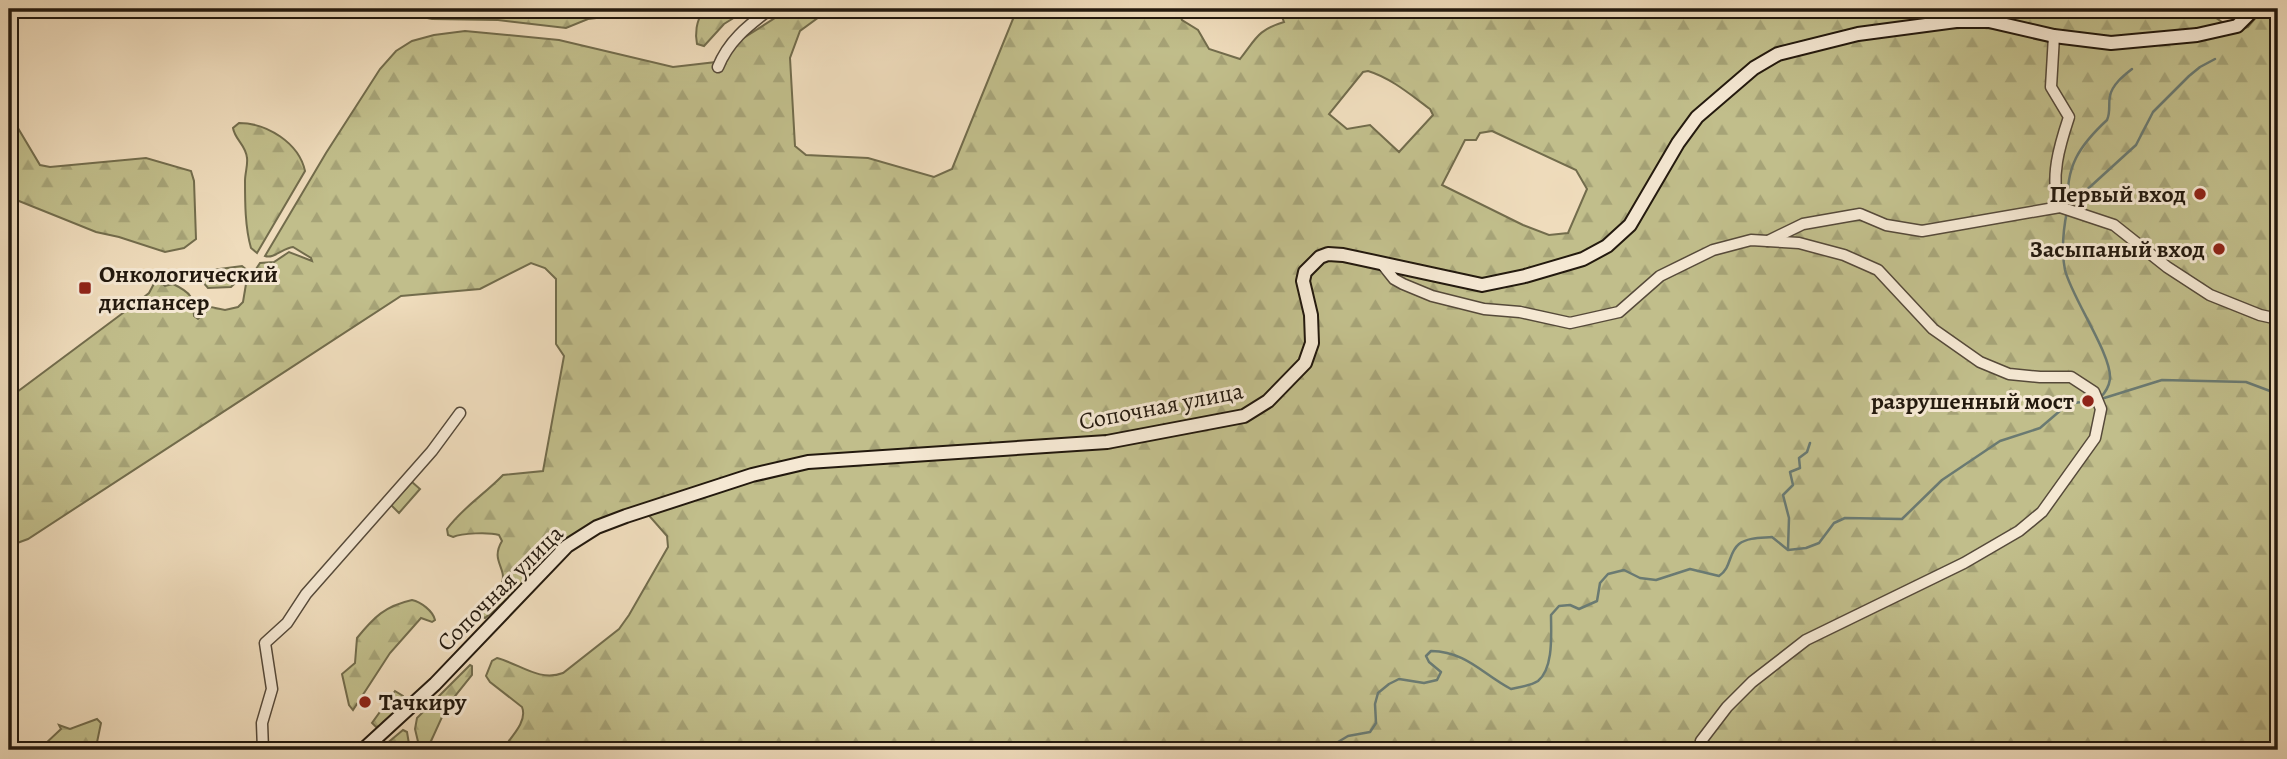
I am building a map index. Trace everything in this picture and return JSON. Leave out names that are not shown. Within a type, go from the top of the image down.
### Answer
[{"type":"main road","name":"Сопочная улица","points":[[363,750],[435,684],[567,545],[597,527],[752,475],[808,462],[1107,442],[1244,416],[1257,410],[1283,388],[1305,363],[1312,343],[1311,315],[1303,281],[1312,263],[1328,254],[1482,285],[1583,259],[1607,246],[1630,225],[1678,143],[1697,117],[1754,68],[1779,54],[1858,34],[1956,20],[1989,21],[2054,36],[2111,43],[2197,35],[2237,26],[2254,9]]},
{"type":"street","points":[[718,66],[725,49],[737,34],[770,9]]},
{"type":"street","points":[[2054,36],[2051,87],[2069,117],[2057,159],[2056,192],[2060,207]]},
{"type":"street","points":[[1768,241],[1803,224],[1860,214],[1886,225],[1922,232],[2060,207],[2114,225],[2167,267],[2210,295],[2278,319]]},
{"type":"street","points":[[1382,264],[1394,279],[1403,285],[1432,296],[1484,309],[1520,312],[1570,323],[1619,312],[1660,276],[1713,250],[1751,240],[1799,243],[1844,255],[1878,270],[1933,329],[1975,359],[2008,374],[2071,377],[2094,392],[2101,409],[2095,439],[2042,512],[2019,531],[1964,562],[1807,640],[1752,682],[1727,706],[1701,741],[1699,750]]},
{"type":"street","points":[[263,750],[262,723],[271,689],[265,643],[287,623],[306,594],[432,451],[460,413]]},
{"type":"green space","points":[[421,9],[618,9],[613,16],[588,19],[566,28],[498,20],[432,19],[422,17]]},
{"type":"green space","points":[[748,9],[724,24],[704,46],[697,44],[697,28],[703,12]]},
{"type":"green space","points":[[789,9],[830,9],[800,31],[790,58],[795,146],[806,155],[868,158],[934,177],[952,169],[1017,9],[1178,9],[1182,20],[1198,30],[1209,49],[1240,59],[1262,32],[1284,22],[1279,9],[2109,9],[2130,18],[2144,18],[2183,9],[2212,15],[2222,22],[2243,29],[2248,27],[2263,9],[2278,9],[2278,750],[502,750],[517,730],[523,713],[522,707],[486,676],[492,661],[497,658],[538,674],[563,673],[619,629],[668,547],[667,536],[646,512],[591,526],[559,546],[525,584],[485,618],[481,616],[502,583],[498,554],[502,541],[499,535],[489,533],[453,537],[448,535],[447,529],[503,475],[543,471],[564,356],[556,344],[556,279],[545,268],[531,263],[480,289],[401,296],[28,539],[9,546],[9,398],[149,293],[157,278],[165,286],[173,284],[188,293],[192,300],[194,316],[198,319],[211,307],[225,310],[238,307],[243,302],[246,284],[260,263],[274,262],[289,252],[312,261],[293,247],[272,256],[265,256],[326,153],[380,69],[396,51],[412,41],[465,31],[559,40],[673,67],[716,62],[742,39]],"holes":[[[1368,71],[1400,87],[1430,109],[1433,115],[1399,152],[1370,125],[1347,129],[1329,114],[1363,72]],[[1492,131],[1576,170],[1587,189],[1568,233],[1549,235],[1442,185],[1465,140],[1476,140],[1480,133]]]},
{"type":"green space","points":[[9,113],[40,165],[50,167],[146,158],[191,171],[194,181],[196,239],[184,248],[165,252],[96,232],[9,197]]},
{"type":"green space","points":[[239,123],[260,127],[280,136],[296,152],[305,171],[257,253],[251,248],[246,223],[246,153],[233,128]]},
{"type":"green space","points":[[242,266],[247,270],[246,273],[231,287],[208,288],[200,279],[212,270]]},
{"type":"green space","points":[[412,482],[420,489],[399,513],[391,505]]},
{"type":"green space","points":[[412,600],[426,607],[435,620],[432,622],[421,618],[390,653],[353,710],[349,705],[342,674],[355,663],[357,638],[381,613]]},
{"type":"green space","points":[[470,665],[472,675],[447,706],[427,750],[420,750],[415,729],[417,718]]},
{"type":"green space","points":[[395,691],[403,696],[406,702],[381,726],[376,727],[372,723]]},
{"type":"green space","points":[[97,719],[101,723],[96,747],[144,750],[33,750],[43,746],[61,729],[59,725],[70,729]]},
{"type":"green space","points":[[403,730],[407,732],[410,750],[379,750]]},
{"type":"waterway","points":[[2069,206],[2136,145],[2153,112],[2189,76],[2215,59]]},
{"type":"waterway","points":[[2068,207],[2069,180],[2076,158],[2107,120],[2113,88],[2132,69]]},
{"type":"waterway","points":[[2067,211],[2063,240],[2065,270],[2109,369],[2109,384],[2100,398]]},
{"type":"waterway","points":[[2101,399],[2162,380],[2246,382],[2278,394]]},
{"type":"waterway","points":[[1339,750],[1338,742],[1348,736],[1370,732],[1376,723],[1375,704],[1378,693],[1389,684],[1399,679],[1424,683],[1437,680],[1441,672],[1426,656],[1431,651],[1464,659],[1511,689],[1532,684],[1538,681],[1547,668],[1551,650],[1551,615],[1559,606],[1570,605],[1579,609],[1597,601],[1600,583],[1608,574],[1624,570],[1640,578],[1656,580],[1690,569],[1719,576],[1739,544],[1747,540],[1772,537],[1788,550],[1806,548],[1819,543],[1834,523],[1845,518],[1902,519],[1942,480],[2000,441],[2040,428],[2068,404],[2094,400]]},
{"type":"waterway","points":[[1788,549],[1789,518],[1783,495],[1793,485],[1790,472],[1800,468],[1799,458],[1807,452],[1810,443]]},
{"type":"waterway","points":[[1457,750],[1464,750]]},
{"type":"place","name":"Первый вход","points":[[2200,194]]},
{"type":"place","name":"Засыпаный вход","points":[[2219,249]]},
{"type":"place","name":"Онкологический диспансер","points":[[85,288]]},
{"type":"place","name":"разрушенный мост","points":[[2088,401]]},
{"type":"place","name":"Тачкиру","points":[[365,702]]}]
